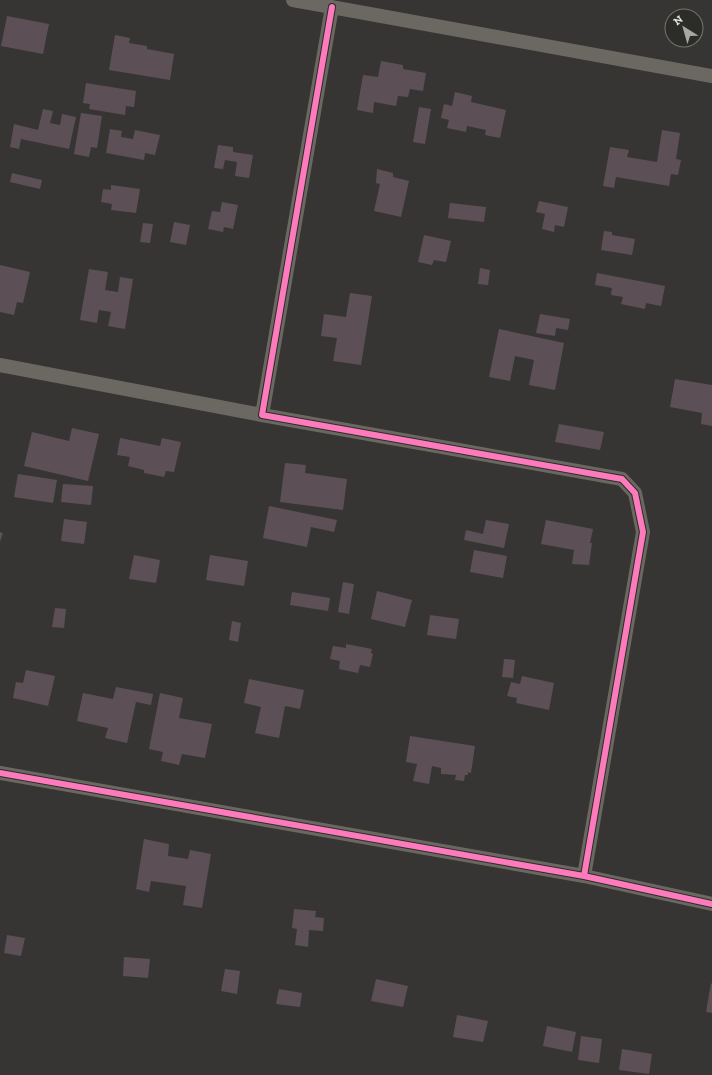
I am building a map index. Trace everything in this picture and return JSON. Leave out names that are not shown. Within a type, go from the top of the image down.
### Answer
[{"type":"street","points":[[293,0],[712,76]]},
{"type":"street","points":[[262,415],[332,7]]},
{"type":"street","points":[[0,365],[262,415],[622,479],[635,493],[643,532],[584,876]]},
{"type":"street","points":[[0,774],[584,876],[712,904]]},
{"type":"building","points":[[7,16],[49,24],[43,54],[1,46]]},
{"type":"building","points":[[115,35],[130,38],[129,43],[147,46],[147,49],[174,54],[170,80],[109,70]]},
{"type":"building","points":[[381,61],[403,65],[403,69],[426,73],[423,91],[410,89],[408,97],[398,96],[396,106],[374,102],[373,113],[357,110],[363,75],[378,77]]},
{"type":"building","points":[[86,83],[136,91],[134,107],[126,106],[125,115],[89,109],[90,104],[83,103]]},
{"type":"building","points":[[455,92],[472,96],[471,102],[506,110],[500,138],[485,135],[486,130],[467,126],[466,132],[447,128],[449,120],[441,118],[444,104],[452,106]]},
{"type":"building","points":[[419,107],[431,109],[425,144],[413,142]]},
{"type":"building","points":[[43,109],[53,111],[50,123],[60,125],[62,114],[76,117],[69,149],[21,139],[19,149],[10,147],[14,124],[38,130]]},
{"type":"building","points":[[81,113],[102,116],[97,148],[91,147],[89,157],[74,154]]},
{"type":"building","points":[[110,129],[122,131],[121,137],[133,139],[135,130],[160,135],[155,155],[145,153],[144,160],[106,153]]},
{"type":"building","points":[[662,130],[680,133],[676,159],[681,160],[678,175],[671,174],[669,186],[616,177],[614,188],[603,186],[610,147],[629,150],[627,157],[657,162]]},
{"type":"building","points":[[218,145],[233,147],[233,152],[253,155],[249,178],[235,176],[237,162],[225,160],[223,169],[214,168]]},
{"type":"building","points":[[377,169],[393,173],[393,177],[409,181],[401,217],[374,211],[380,184],[376,183]]},
{"type":"building","points":[[12,173],[42,180],[40,189],[10,182]]},
{"type":"building","points":[[111,185],[140,189],[136,213],[111,210],[112,204],[101,202],[103,189],[111,190]]},
{"type":"building","points":[[539,201],[568,207],[564,227],[555,225],[554,232],[542,229],[545,214],[536,212]]},
{"type":"building","points":[[222,202],[238,205],[233,229],[224,227],[223,232],[208,229],[212,211],[220,212]]},
{"type":"building","points":[[450,203],[486,207],[484,222],[448,218]]},
{"type":"building","points":[[174,222],[190,225],[186,245],[170,242]]},
{"type":"building","points":[[143,223],[153,224],[150,243],[140,242]]},
{"type":"building","points":[[604,231],[612,232],[612,235],[635,239],[632,255],[601,250]]},
{"type":"building","points":[[424,235],[451,241],[446,262],[434,260],[432,265],[418,262]]},
{"type":"building","points":[[0,265],[30,272],[23,303],[17,302],[14,315],[0,312]]},
{"type":"building","points":[[480,268],[490,270],[488,285],[478,284]]},
{"type":"building","points":[[89,269],[108,272],[105,290],[118,292],[120,277],[133,279],[125,329],[108,326],[111,312],[99,310],[97,323],[80,320]]},
{"type":"building","points":[[597,273],[665,286],[661,306],[646,303],[645,309],[621,304],[623,297],[611,295],[612,288],[595,285]]},
{"type":"building","points":[[350,293],[372,296],[361,365],[333,361],[337,338],[321,336],[324,314],[346,317]]},
{"type":"building","points":[[540,314],[570,319],[568,330],[556,328],[555,336],[536,333]]},
{"type":"building","points":[[499,329],[564,343],[555,390],[529,385],[534,360],[515,356],[510,381],[489,377]]},
{"type":"building","points":[[675,379],[712,385],[712,426],[701,424],[702,413],[670,407]]},
{"type":"building","points":[[559,424],[604,432],[600,450],[555,442]]},
{"type":"building","points":[[72,428],[99,434],[88,481],[24,466],[32,432],[69,441]]},
{"type":"building","points":[[120,438],[160,446],[162,438],[181,442],[174,472],[166,471],[164,477],[144,473],[144,470],[128,466],[130,457],[117,455]]},
{"type":"building","points":[[285,463],[306,465],[305,473],[347,479],[343,510],[280,502]]},
{"type":"building","points":[[18,474],[57,480],[53,503],[14,497]]},
{"type":"building","points":[[63,484],[93,486],[91,505],[61,502]]},
{"type":"building","points":[[269,506],[337,520],[334,532],[311,527],[307,547],[263,538]]},
{"type":"building","points":[[64,519],[87,522],[84,544],[61,541]]},
{"type":"building","points":[[486,520],[509,524],[504,548],[464,540],[466,530],[483,534]]},
{"type":"building","points":[[546,520],[593,529],[590,543],[592,543],[589,565],[572,564],[574,550],[541,544]]},
{"type":"building","points":[[0,532],[3,533],[0,542]]},
{"type":"building","points":[[474,550],[507,556],[503,578],[470,572]]},
{"type":"building","points":[[134,555],[160,560],[156,583],[129,579]]},
{"type":"building","points":[[210,555],[248,561],[244,586],[206,580]]},
{"type":"building","points":[[343,582],[354,584],[349,614],[338,612]]},
{"type":"building","points":[[377,591],[412,600],[405,627],[371,619]]},
{"type":"building","points":[[292,592],[330,598],[328,611],[290,605]]},
{"type":"building","points":[[55,608],[66,609],[64,628],[52,627]]},
{"type":"building","points":[[430,615],[459,619],[456,639],[427,635]]},
{"type":"building","points":[[232,621],[241,623],[238,642],[229,640]]},
{"type":"building","points":[[346,644],[372,649],[371,653],[373,654],[370,667],[360,665],[358,673],[339,669],[340,661],[330,659],[333,646],[346,648]]},
{"type":"building","points":[[504,659],[515,660],[513,678],[502,677]]},
{"type":"building","points":[[26,670],[55,676],[48,706],[13,698],[16,682],[23,683]]},
{"type":"building","points":[[522,676],[554,683],[549,710],[516,703],[517,698],[507,696],[511,682],[520,684]]},
{"type":"building","points":[[249,679],[304,690],[300,709],[285,706],[279,738],[255,733],[261,707],[244,703]]},
{"type":"building","points":[[116,687],[153,694],[151,705],[136,702],[127,743],[105,738],[108,728],[77,721],[83,693],[113,699]]},
{"type":"building","points":[[160,693],[183,698],[179,718],[212,724],[205,758],[182,754],[179,765],[161,761],[163,752],[149,749]]},
{"type":"building","points":[[410,736],[475,746],[471,773],[468,772],[468,775],[465,775],[464,781],[455,780],[456,775],[441,774],[441,768],[432,766],[429,784],[413,781],[417,764],[406,762]]},
{"type":"building","points":[[144,839],[169,844],[168,856],[188,859],[190,850],[211,854],[202,908],[183,905],[186,886],[151,881],[149,892],[136,889]]},
{"type":"building","points":[[294,909],[316,911],[315,917],[324,918],[323,931],[309,930],[308,947],[295,945],[297,929],[292,928]]},
{"type":"building","points":[[7,935],[25,938],[21,956],[4,953]]},
{"type":"building","points":[[124,957],[150,959],[148,978],[123,976]]},
{"type":"building","points":[[225,969],[240,971],[237,994],[221,991]]},
{"type":"building","points":[[376,979],[408,986],[403,1007],[371,1001]]},
{"type":"building","points":[[711,983],[712,984],[712,1013],[706,1012]]},
{"type":"building","points":[[279,989],[302,993],[300,1007],[276,1004]]},
{"type":"building","points":[[457,1015],[488,1021],[483,1042],[453,1037]]},
{"type":"building","points":[[547,1026],[576,1032],[572,1052],[543,1046]]},
{"type":"building","points":[[581,1036],[602,1039],[599,1063],[578,1060]]},
{"type":"building","points":[[622,1049],[652,1054],[649,1074],[619,1070]]},
{"type":"cycle path","points":[[332,7],[262,415],[622,479],[635,493],[643,532],[584,876]]},
{"type":"cycle path","points":[[0,773],[584,876],[712,904]]}]
